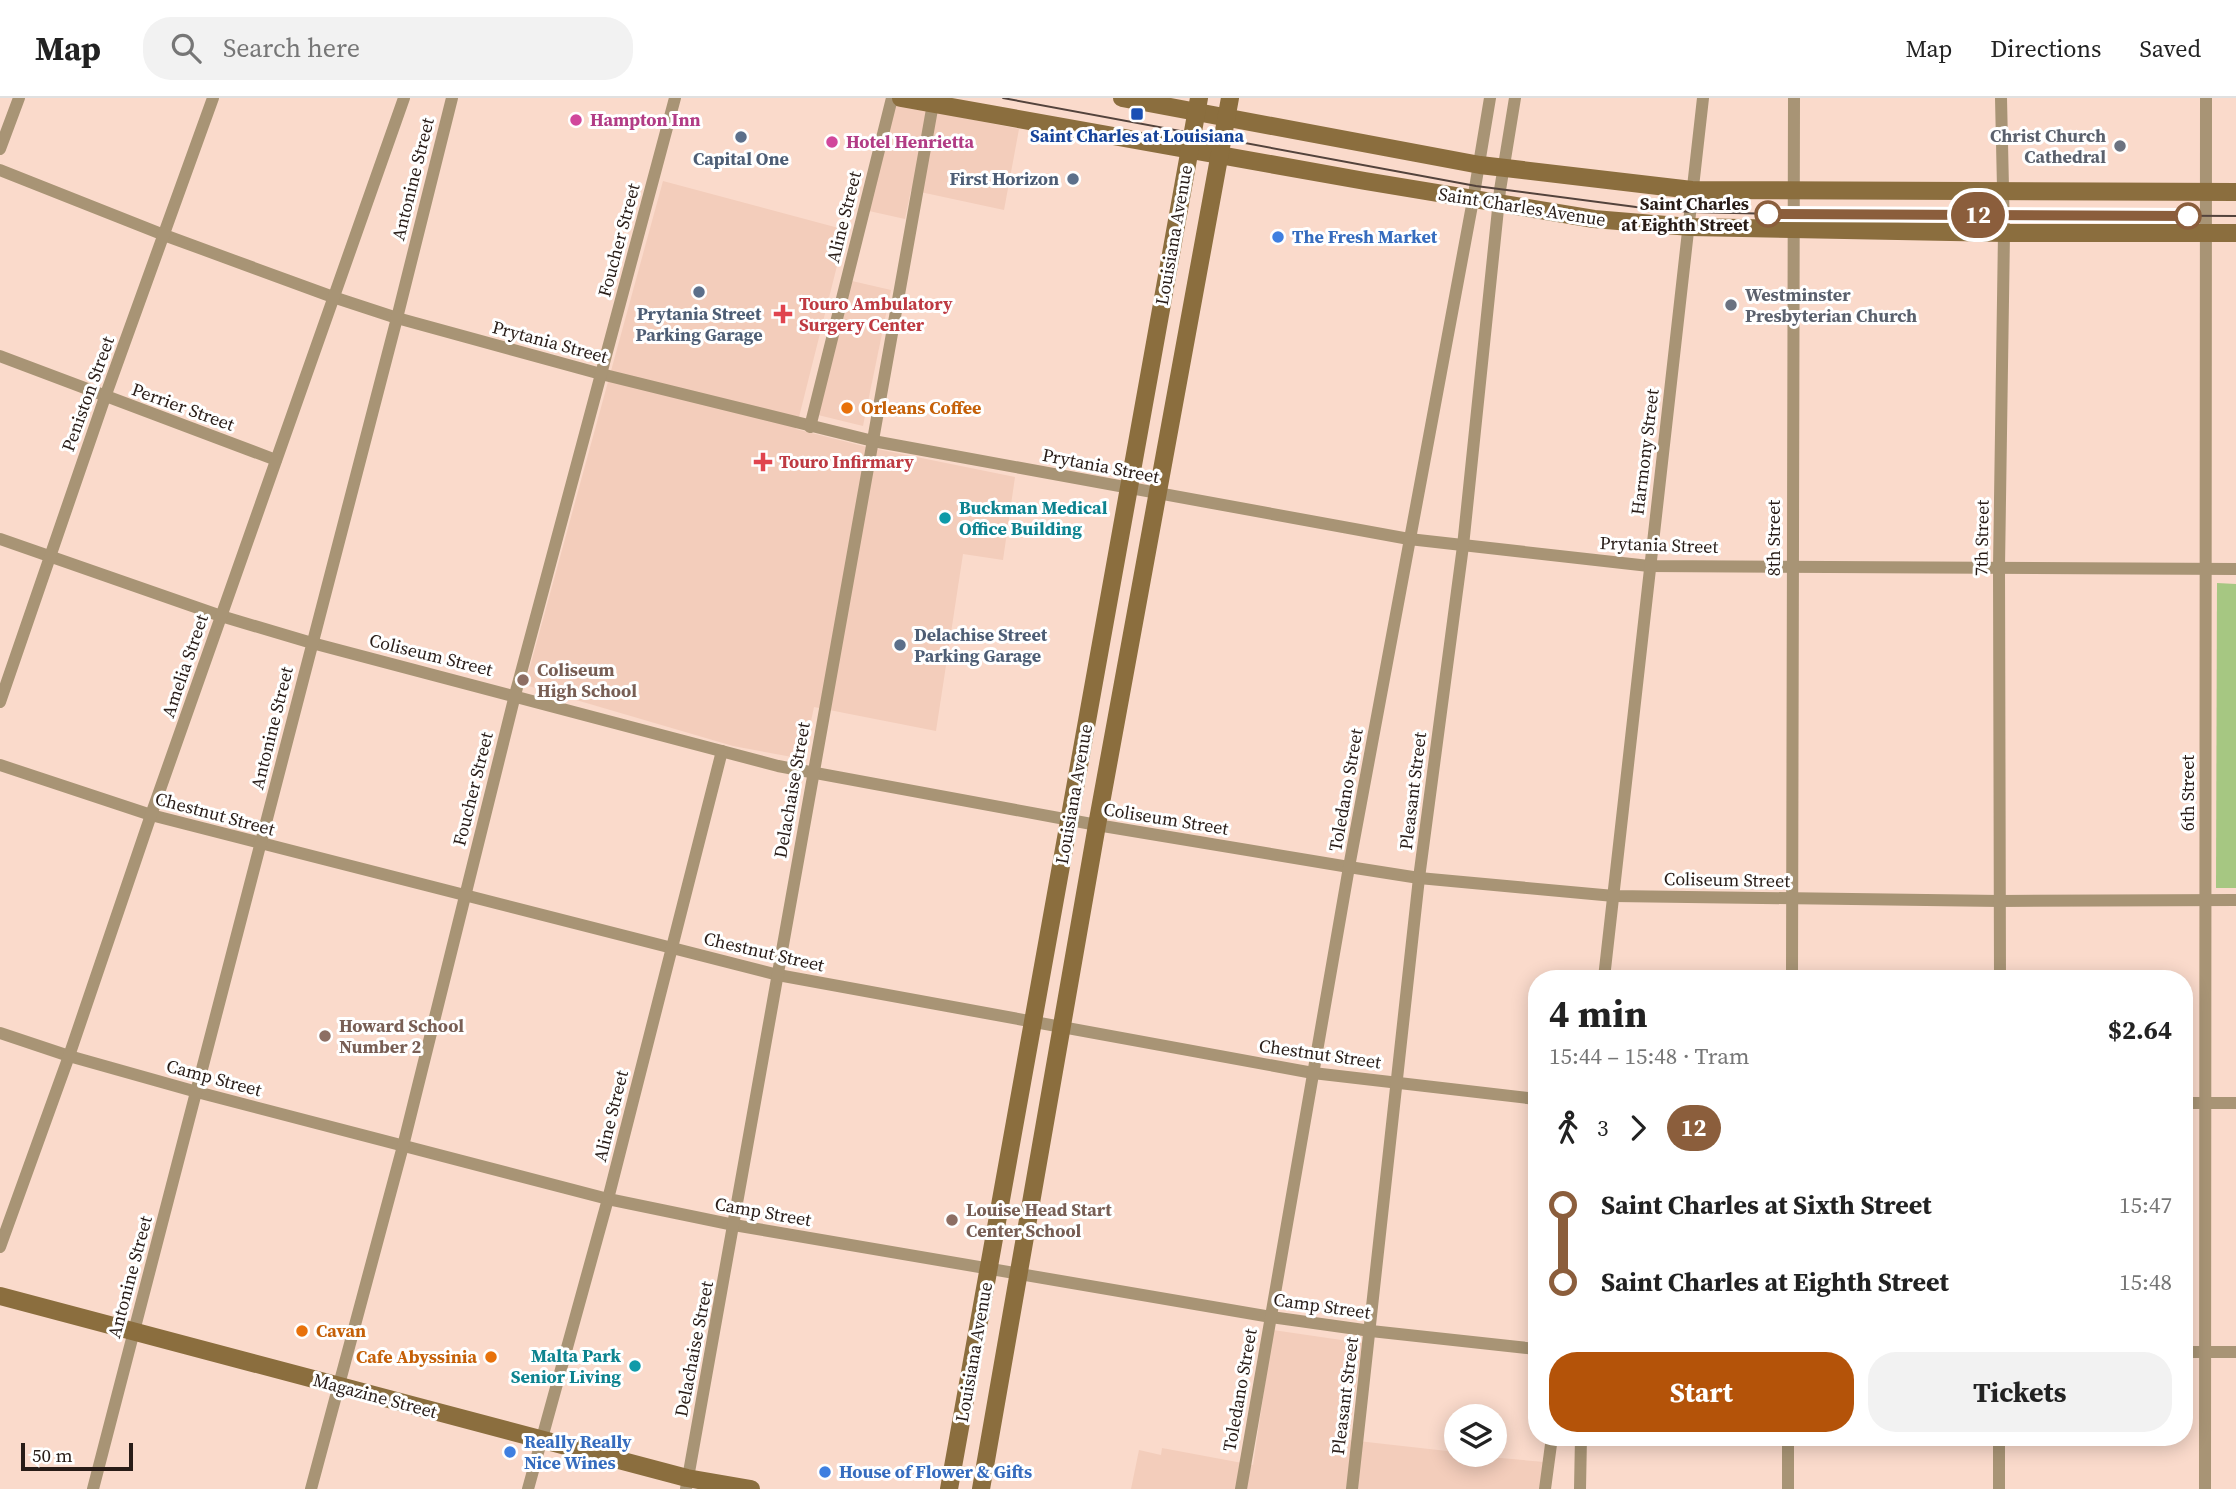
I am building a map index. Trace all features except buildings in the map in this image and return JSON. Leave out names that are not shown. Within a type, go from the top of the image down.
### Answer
[{"type":"street","points":[[0,149],[19,98]]},
{"type":"street","name":"Peniston Street","points":[[0,702],[105,397],[213,98]]},
{"type":"street","name":"Amelia Street","points":[[0,1247],[404,98]]},
{"type":"street","name":"Antonine Street","points":[[93,1489],[452,98]]},
{"type":"street","name":"Foucher Street","points":[[311,1489],[403,1146],[515,695],[675,98]]},
{"type":"street","name":"Aline Street","points":[[810,427],[892,98]]},
{"type":"street","name":"Saint Charles Avenue","points":[[901,98],[933,101],[1220,156],[1594,219],[1690,228],[2004,233],[2236,233]]},
{"type":"street","name":"Saint Charles Avenue","points":[[1122,98],[1198,105],[1226,118],[1480,165],[1692,190],[2236,192]]},
{"type":"street","name":"Louisiana Avenue","points":[[981,1489],[1097,825],[1230,98]]},
{"type":"street","name":"Toledano Street","points":[[1241,1489],[1349,867],[1474,200],[1490,98]]},
{"type":"street","name":"Pleasant Street","points":[[1352,1489],[1419,878],[1463,546],[1503,168],[1515,98]]},
{"type":"street","name":"Harmony Street","points":[[1605,970],[1703,98]]},
{"type":"street","name":"8th Street","points":[[1792,970],[1794,98]]},
{"type":"street","name":"7th Street","points":[[2000,970],[1998,568],[2004,233],[2001,98]]},
{"type":"street","name":"6th Street","points":[[2205,1489],[2206,98]]},
{"type":"street","name":"Delachaise Street","points":[[687,1483],[933,101]]},
{"type":"street","name":"Louisiana Avenue","points":[[949,1489],[1198,105]]},
{"type":"street","name":"Prytania Street","points":[[0,170],[164,236],[333,297],[397,318],[601,374],[873,441],[1409,539],[1649,566],[2236,569]]},
{"type":"street","points":[[1161,302],[1192,307]]},
{"type":"street","name":"Perrier Street","points":[[0,356],[276,460]]},
{"type":"street","name":"Coliseum Street","points":[[0,539],[220,616],[312,643],[722,751],[813,773],[1097,825],[1349,867],[1419,878],[1614,896],[2000,901],[2236,900]]},
{"type":"street","name":"Aline Street","points":[[528,1489],[608,1199],[722,751]]},
{"type":"street","name":"Chestnut Street","points":[[0,765],[151,816],[778,975],[1313,1073],[1528,1098]]},
{"type":"street","name":"Camp Street","points":[[0,1033],[69,1056],[197,1092],[403,1146],[608,1199],[734,1225],[1271,1317],[1528,1348]]},
{"type":"street","points":[[2193,1103],[2236,1103]]},
{"type":"street","name":"Magazine Street","points":[[0,1297],[541,1440],[687,1483],[751,1489]]},
{"type":"street","points":[[2193,1352],[2236,1352]]},
{"type":"street","points":[[1545,1489],[1551,1446]]},
{"type":"street","points":[[1580,1489],[1581,1446]]},
{"type":"street","points":[[1788,1446],[1788,1489]]},
{"type":"street","points":[[1999,1446],[1999,1489]]},
{"type":"shaded area","points":[[894,104],[1019,129],[1004,210],[911,190],[905,219],[869,211]]},
{"type":"shaded area","name":"Touro Infirmary","points":[[663,181],[846,230],[796,429],[867,447],[1015,477],[1003,560],[963,554],[936,731],[814,707],[803,759],[733,746],[525,685]]},
{"type":"shaded area","points":[[852,281],[891,290],[863,426],[818,415]]},
{"type":"shaded area","points":[[1273,1330],[1362,1343],[1349,1440],[1444,1451],[1444,1467],[1507,1467],[1507,1459],[1544,1462],[1541,1489],[1131,1489],[1139,1450],[1161,1455],[1162,1448],[1253,1465]]},
{"type":"green space","points":[[2217,583],[2236,584],[2236,888],[2216,888]]},
{"type":"tram line","points":[[1003,98],[1476,186],[1636,207],[1691,212],[1778,214],[2236,216]]},
{"type":"tram line","name":"12","points":[[1768,214],[2188,216]]},
{"type":"place","name":"Saint Charles at Louisiana","points":[[1137,114]]},
{"type":"place","name":"Hampton Inn","points":[[576,120]]},
{"type":"place","name":"Capital One","points":[[741,137]]},
{"type":"place","name":"Hotel Henrietta","points":[[832,142]]},
{"type":"place","name":"Christ Church Cathedral","points":[[2120,146]]},
{"type":"place","name":"First Horizon","points":[[1073,179]]},
{"type":"place","name":"Saint Charles at Eighth Street","points":[[1768,214]]},
{"type":"place","name":"The Fresh Market","points":[[1278,237]]},
{"type":"place","name":"Prytania Street Parking Garage","points":[[699,292]]},
{"type":"place","name":"Westminster Presbyterian Church","points":[[1731,305]]},
{"type":"place","name":"Touro Ambulatory Surgery Center","points":[[783,314]]},
{"type":"place","name":"Orleans Coffee","points":[[847,408]]},
{"type":"place","name":"Touro Infirmary","points":[[763,462]]},
{"type":"place","name":"Buckman Medical Office Building","points":[[945,518]]},
{"type":"place","name":"Delachise Street Parking Garage","points":[[900,645]]},
{"type":"place","name":"Coliseum High School","points":[[523,680]]},
{"type":"place","name":"Howard School Number 2","points":[[325,1036]]},
{"type":"place","name":"Louise Head Start Center School","points":[[952,1220]]},
{"type":"place","name":"Cavan","points":[[302,1331]]},
{"type":"place","name":"Cafe Abyssinia","points":[[491,1357]]},
{"type":"place","name":"Malta Park Senior Living","points":[[635,1366]]},
{"type":"place","name":"Really Really Nice Wines","points":[[510,1452]]},
{"type":"place","name":"House of Flower & Gifts","points":[[825,1472]]}]
